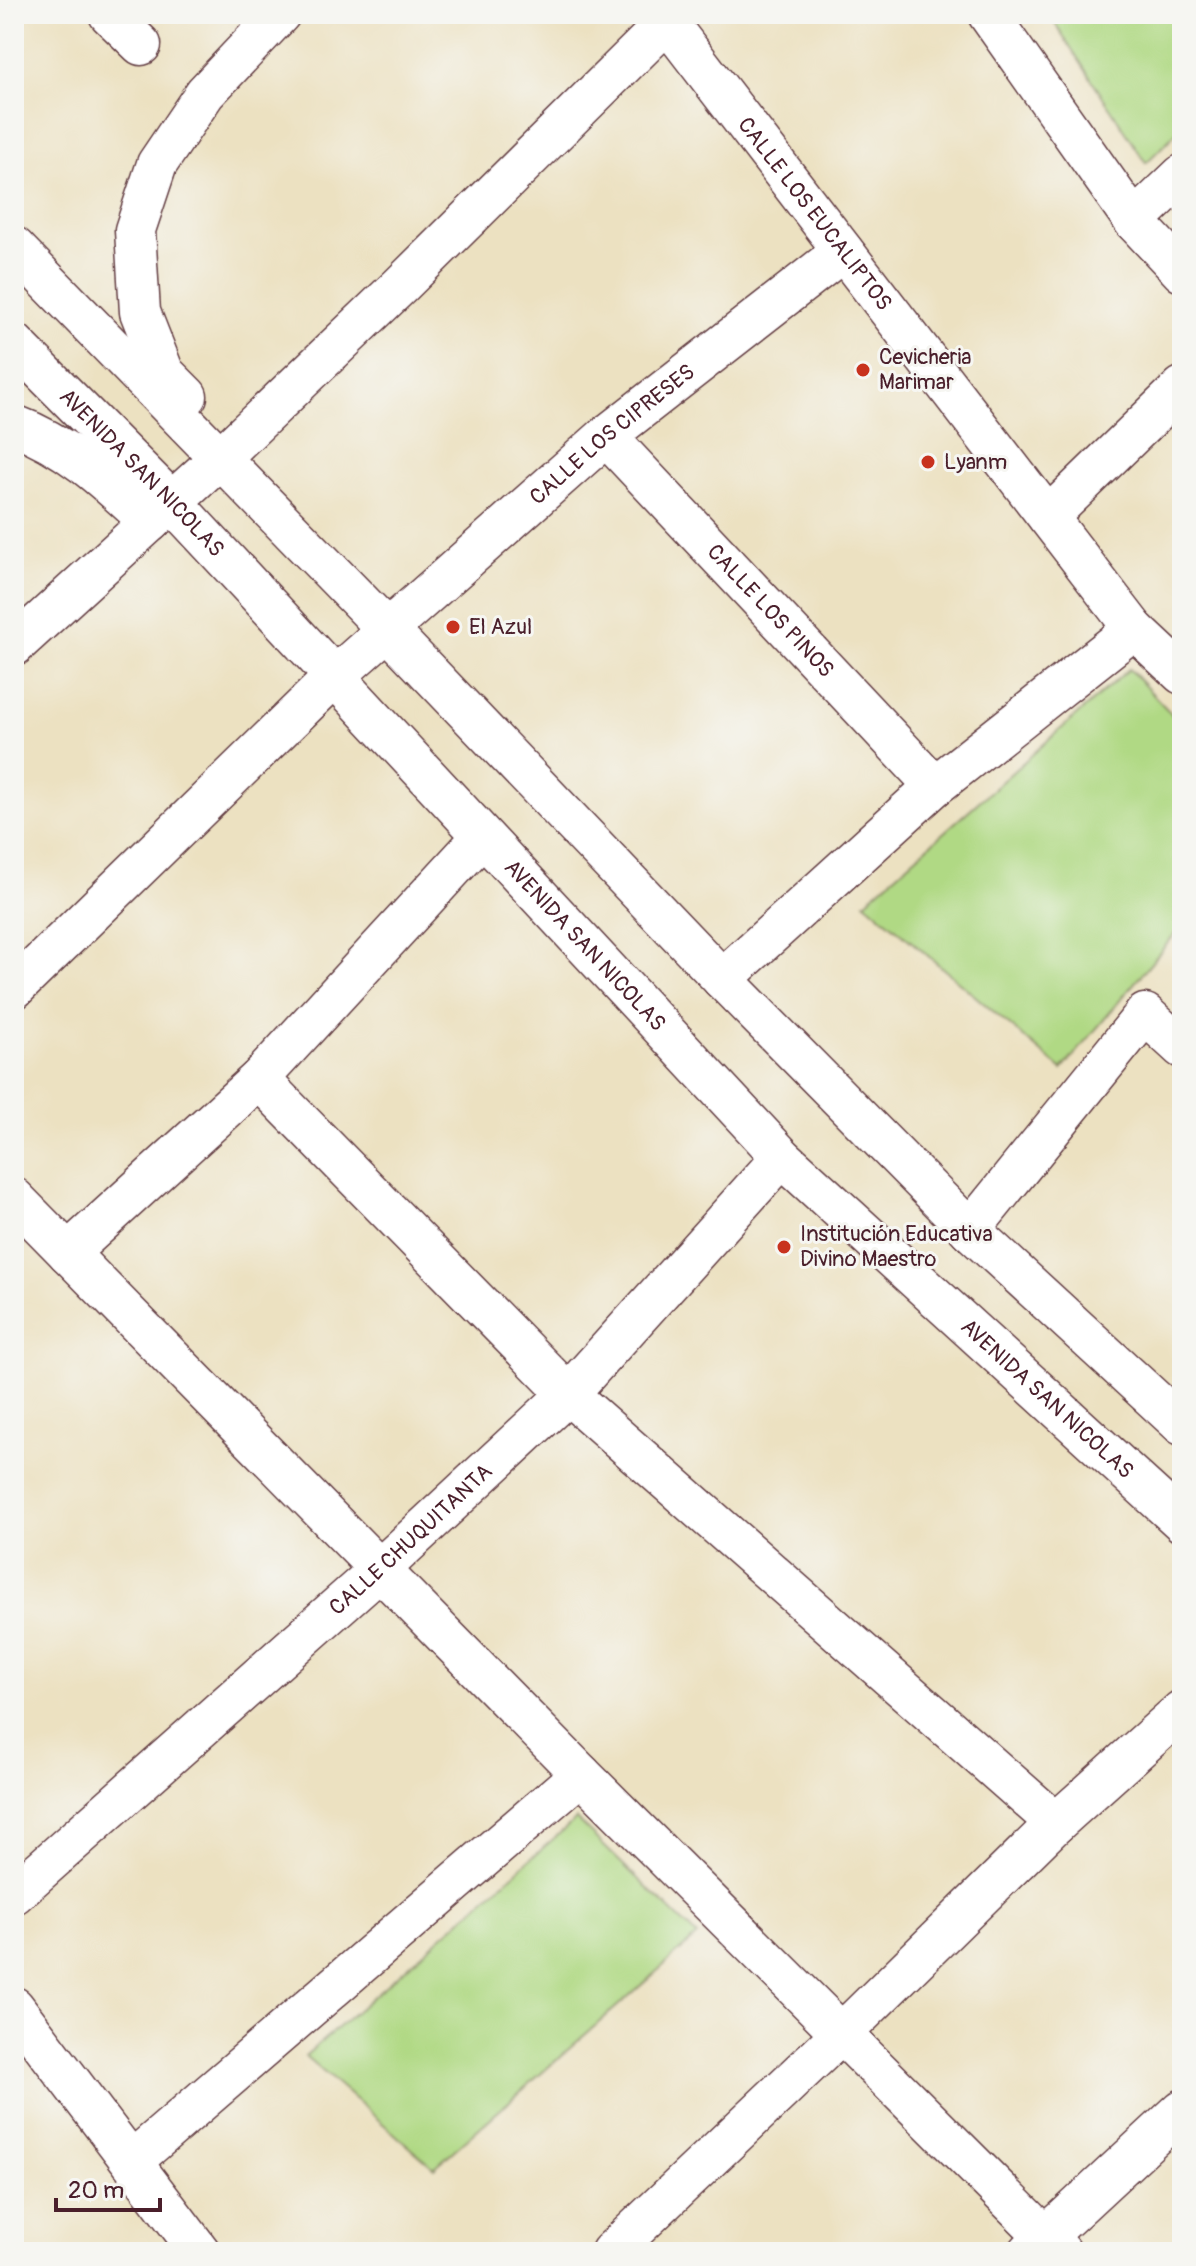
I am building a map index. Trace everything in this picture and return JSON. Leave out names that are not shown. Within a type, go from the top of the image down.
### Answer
[{"type":"street","points":[[109,14],[141,45]]},
{"type":"street","points":[[280,14],[205,93],[157,164],[135,230],[140,312],[164,373],[227,451],[388,630],[722,979],[970,1230],[1182,1425]]},
{"type":"street","points":[[988,14],[1134,221],[1182,272]]},
{"type":"street","points":[[14,646],[227,451],[401,285],[664,18]]},
{"type":"street","name":"CALLE LOS EUCALIPTOS","points":[[664,18],[1134,629],[1182,674]]},
{"type":"street","points":[[1134,221],[1182,175]]},
{"type":"street","points":[[14,247],[227,451]]},
{"type":"street","name":"CALLE LOS CIPRESES","points":[[14,989],[334,677],[606,436],[843,251]]},
{"type":"street","name":"AVENIDA SAN NICOLAS","points":[[14,343],[161,512],[334,677],[782,1157],[1182,1522]]},
{"type":"street","points":[[1048,517],[1182,387]]},
{"type":"street","points":[[14,425],[41,435],[161,512]]},
{"type":"street","name":"CALLE LOS PINOS","points":[[606,436],[935,786]]},
{"type":"street","points":[[722,979],[935,786],[1134,629]]},
{"type":"street","points":[[68,1253],[259,1079],[482,837]]},
{"type":"street","points":[[970,1230],[1145,1014],[1182,1048]]},
{"type":"street","points":[[259,1079],[568,1394],[1056,1823]]},
{"type":"street","name":"CALLE CHUQUITANTA","points":[[14,1894],[379,1570],[568,1394],[782,1157]]},
{"type":"street","points":[[14,1198],[581,1774],[842,2033],[1045,2247],[1182,2110]]},
{"type":"street","points":[[611,2252],[842,2033],[1056,1823],[1182,1710]]},
{"type":"street","points":[[132,2161],[581,1774]]},
{"type":"street","points":[[14,2007],[200,2252]]},
{"type":"green space","points":[[1049,14],[1182,14],[1182,127],[1146,163]]},
{"type":"green space","points":[[1129,669],[1182,725],[1182,926],[1062,1070],[865,902]]},
{"type":"green space","points":[[576,1819],[697,1936],[434,2168],[305,2056]]},
{"type":"place","name":"Cevicheria Marimar","points":[[863,370]]},
{"type":"place","name":"Lyanm","points":[[928,462]]},
{"type":"place","name":"El Azul","points":[[453,627]]},
{"type":"place","name":"Institución Educativa Divino Maestro","points":[[784,1247]]}]
